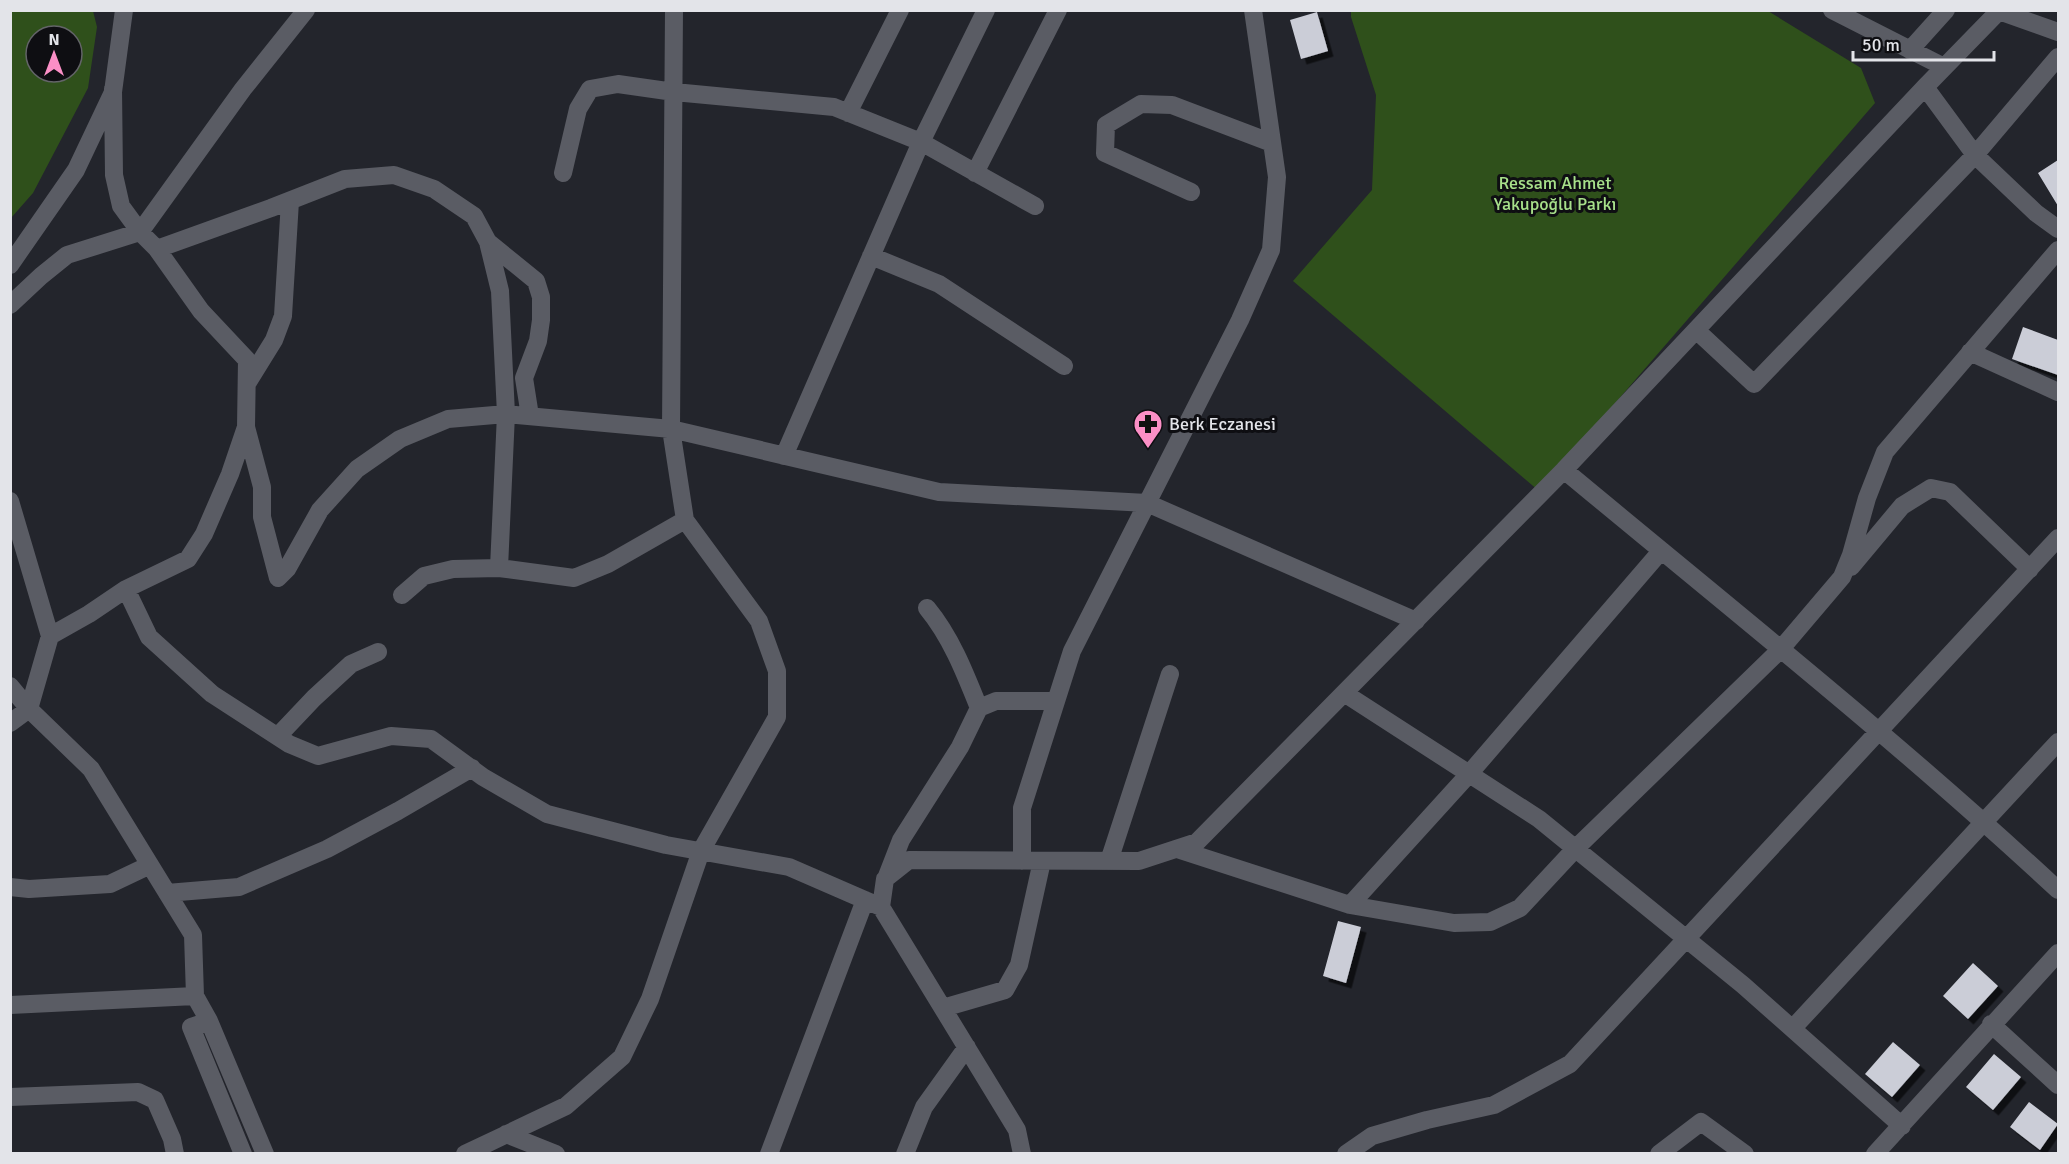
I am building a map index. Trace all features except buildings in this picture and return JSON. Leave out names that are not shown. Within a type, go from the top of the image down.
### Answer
[{"type":"street","points":[[124,10],[113,89],[114,176],[121,206],[140,232],[158,249],[201,310],[247,360],[246,427],[262,487],[262,517],[278,578],[287,569],[320,510],[357,469],[400,439],[448,419],[506,414],[671,429],[939,492],[1147,503],[1416,621]]},
{"type":"street","points":[[10,305],[67,255],[140,232],[243,89],[306,10]]},
{"type":"street","points":[[465,1154],[566,1106],[622,1058],[650,999],[701,851],[777,717],[777,671],[759,621],[685,520],[671,429],[674,10]]},
{"type":"street","points":[[848,113],[900,10]]},
{"type":"street","points":[[784,456],[921,142],[986,10]]},
{"type":"street","points":[[975,173],[1058,10]]},
{"type":"street","points":[[1022,861],[1022,808],[1072,651],[1240,320],[1271,250],[1276,177],[1253,10]]},
{"type":"street","points":[[1832,10],[1944,67]]},
{"type":"street","points":[[1910,50],[1946,10]]},
{"type":"street","points":[[885,879],[909,860],[1139,861],[1197,842],[1564,470],[1925,87],[2000,11],[2058,32]]},
{"type":"street","points":[[1696,330],[1754,384],[1975,155],[2058,57]]},
{"type":"street","points":[[563,173],[578,110],[590,89],[618,84],[674,92],[834,107],[921,142],[1035,206]]},
{"type":"street","points":[[1925,87],[1975,155],[2036,213],[2058,229]]},
{"type":"street","points":[[10,265],[76,170],[113,89]]},
{"type":"street","points":[[1191,192],[1105,153],[1106,125],[1141,104],[1172,105],[1272,143]]},
{"type":"street","points":[[158,249],[345,179],[394,174],[434,189],[474,216],[488,242],[500,291],[506,414],[499,568]]},
{"type":"street","points":[[247,384],[274,340],[283,316],[290,201]]},
{"type":"street","points":[[488,242],[536,281],[542,297],[542,320],[538,341],[524,378],[531,416]]},
{"type":"street","points":[[1842,577],[1851,555],[1867,498],[1885,452],[2058,250]]},
{"type":"street","points":[[871,256],[939,284],[1064,366]]},
{"type":"street","points":[[1970,352],[2058,392]]},
{"type":"street","points":[[50,636],[89,614],[126,589],[188,559],[204,534],[230,474],[246,427]]},
{"type":"street","points":[[1564,470],[1879,731],[1985,822],[2058,890]]},
{"type":"street","points":[[1177,849],[1350,905],[1454,923],[1490,922],[1520,908],[1575,849],[1780,650],[1902,506],[1931,488],[1950,492],[2030,569]]},
{"type":"street","points":[[10,501],[50,636],[29,709],[10,723]]},
{"type":"street","points":[[402,595],[424,576],[453,569],[499,568],[574,578],[608,564],[685,520]]},
{"type":"street","points":[[1351,1153],[1372,1136],[1427,1120],[1494,1105],[1570,1064],[2058,538]]},
{"type":"street","points":[[1350,905],[1469,774],[1660,551]]},
{"type":"street","points":[[126,589],[149,637],[212,694],[278,736],[318,756],[391,736],[431,739],[471,768],[547,814],[666,845],[789,867],[873,903],[967,1047],[1017,1130],[1024,1151]]},
{"type":"street","points":[[927,608],[940,624],[964,670],[979,708]]},
{"type":"street","points":[[278,736],[351,664],[378,652]]},
{"type":"street","points":[[1109,861],[1170,674]]},
{"type":"street","points":[[10,686],[29,709],[91,769],[193,935],[195,996],[209,1021],[264,1154]]},
{"type":"street","points":[[1344,693],[1539,819],[1793,1028],[1902,1126]]},
{"type":"street","points":[[769,1154],[901,840],[960,747],[979,708],[996,701],[1056,701]]},
{"type":"street","points":[[1793,1028],[2058,742]]},
{"type":"street","points":[[167,893],[239,887],[327,849],[471,768]]},
{"type":"street","points":[[943,1008],[1005,990],[1020,965],[1042,861]]},
{"type":"street","points":[[10,887],[29,889],[110,884],[150,865]]},
{"type":"street","points":[[1875,1154],[2058,953]]},
{"type":"street","points":[[10,1005],[195,996]]},
{"type":"street","points":[[209,1021],[191,1027],[243,1154]]},
{"type":"street","points":[[1991,1024],[2058,1085]]},
{"type":"street","points":[[905,1154],[924,1107],[967,1047]]},
{"type":"street","points":[[10,1097],[138,1092],[155,1100],[176,1154]]},
{"type":"street","points":[[1659,1154],[1701,1122],[1745,1154]]},
{"type":"street","points":[[506,1134],[556,1154]]},
{"type":"green space","points":[[11,10],[93,11],[97,27],[88,88],[33,193],[11,218]]},
{"type":"green space","name":"Ressam Ahmet Yakupoğlu Parkı","points":[[1351,11],[1768,11],[1861,68],[1875,103],[1539,491],[1293,281],[1372,190],[1376,95]]},
{"type":"place","name":"Berk Eczanesi","points":[[1148,450]]}]
